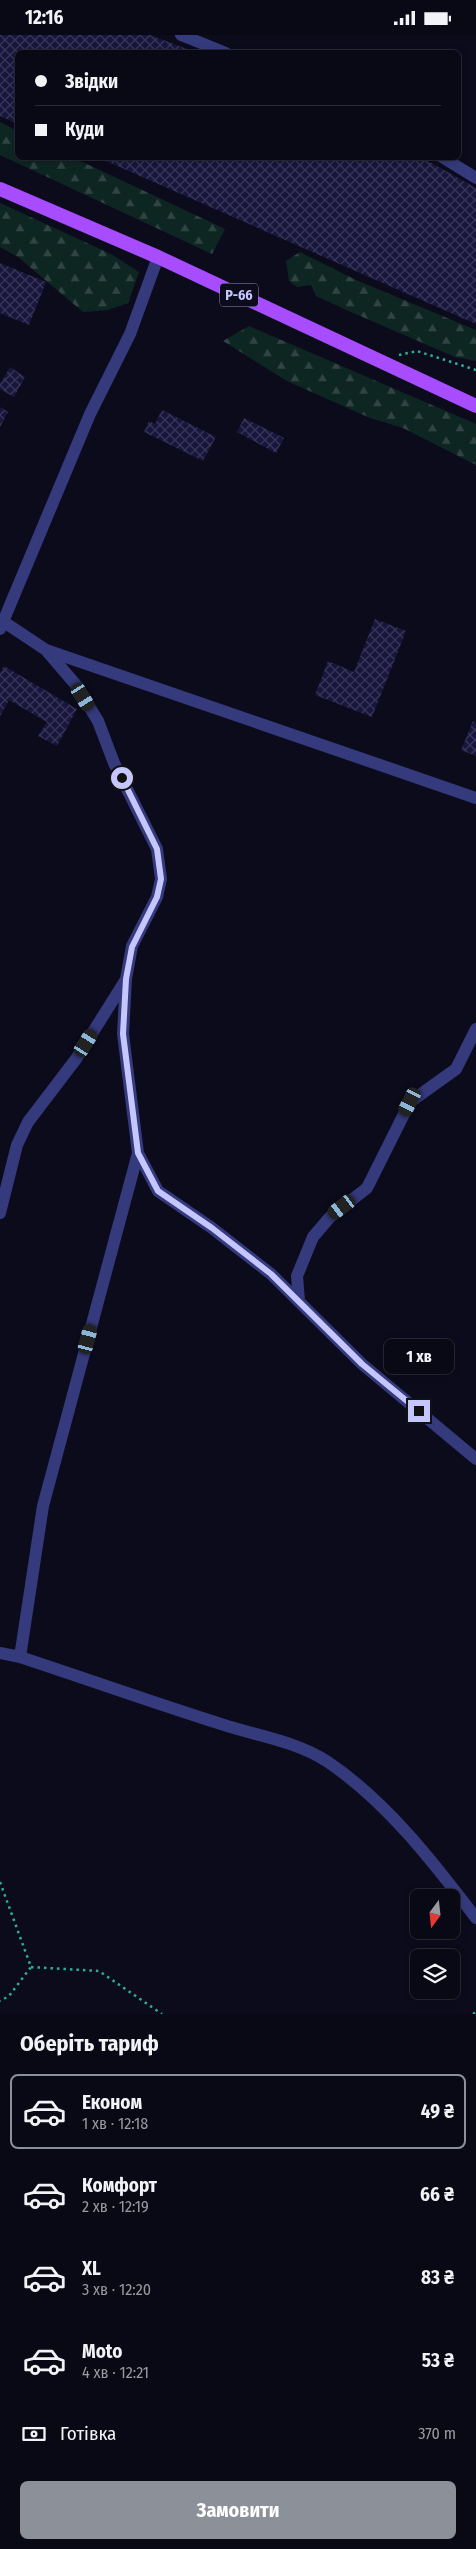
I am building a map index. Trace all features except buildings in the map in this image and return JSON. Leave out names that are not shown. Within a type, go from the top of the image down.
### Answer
[{"type":"main road","name":"Р-66","points":[[0,189],[158,257],[476,406]]},
{"type":"street","points":[[180,35],[218,50]]},
{"type":"street","points":[[447,160],[476,178]]},
{"type":"street","points":[[158,257],[130,334],[90,414],[2,625],[46,650],[476,798]]},
{"type":"street","points":[[46,650],[76,685],[98,721],[114,763],[157,849],[161,879],[157,897],[132,947],[126,979],[123,1034],[138,1153],[158,1191],[212,1228],[271,1274],[362,1364],[476,1459]]},
{"type":"street","points":[[0,1213],[17,1145],[28,1122],[76,1059],[126,979]]},
{"type":"street","points":[[299,1301],[297,1276],[313,1237],[330,1217],[367,1188],[410,1102],[456,1069],[476,1029]]},
{"type":"street","points":[[20,1657],[43,1506],[138,1153]]},
{"type":"street","points":[[0,1653],[20,1657],[223,1725],[278,1740],[328,1762],[370,1796],[418,1845],[476,1918]]},
{"type":"path","points":[[378,360],[417,351],[476,370]]},
{"type":"path","points":[[0,1881],[31,1967]]},
{"type":"path","points":[[0,2001],[10,1995],[31,1967]]},
{"type":"path","points":[[31,1967],[100,1971],[162,2014]]},
{"type":"green space","points":[[0,122],[15,130],[15,160],[78,160],[225,229],[212,254],[0,155]]},
{"type":"green space","points":[[0,203],[111,254],[139,272],[128,303],[108,310],[83,312],[18,257],[0,247]]},
{"type":"green space","points":[[300,252],[356,280],[476,330],[476,361],[455,357],[316,296],[311,285],[297,287],[289,281],[286,261]]},
{"type":"green space","points":[[249,326],[476,424],[476,465],[403,428],[370,418],[287,381],[223,341]]},
{"type":"route","points":[[122,778],[136,810],[157,849],[161,879],[157,897],[132,947],[126,979],[123,1034],[138,1153],[158,1191],[212,1228],[271,1274],[362,1364],[419,1411]]}]
